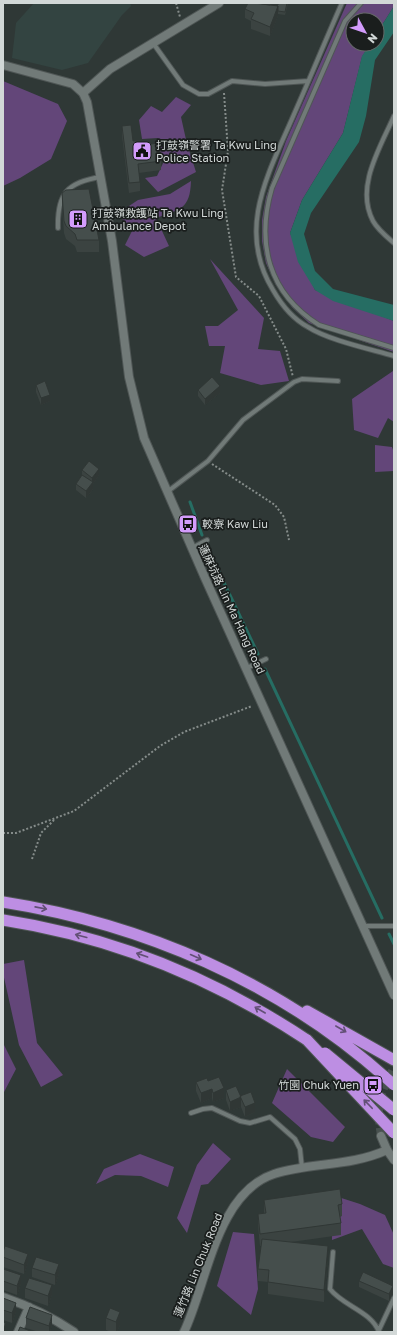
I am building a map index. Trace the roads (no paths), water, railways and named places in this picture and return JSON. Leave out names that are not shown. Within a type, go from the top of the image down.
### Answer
[{"type":"highway","points":[[3,902],[86,918],[157,941],[221,968],[280,1000],[321,1018],[394,1060]]},
{"type":"highway","points":[[3,920],[77,935],[150,958],[234,996],[307,1040],[352,1074],[394,1110]]},
{"type":"highway","points":[[280,1000],[347,1046],[394,1085]]},
{"type":"highway","points":[[307,1040],[394,1133]]},
{"type":"street","points":[[3,65],[73,84],[83,93],[110,69],[219,3]]},
{"type":"street","name":"蓮麻坑路 Lin Ma Hang Road","points":[[83,93],[87,102],[114,253],[125,351],[133,397],[149,452],[394,995]]},
{"type":"street","points":[[381,1136],[386,1150],[394,1160]]},
{"type":"street","name":"蓮竹路 Lin Chuk Road","points":[[184,1332],[221,1231],[241,1197],[262,1180],[274,1174],[302,1168],[348,1162],[386,1150]]},
{"type":"street","points":[[3,1298],[29,1307],[56,1320],[74,1332]]},
{"type":"street","points":[[18,1332],[29,1307]]},
{"type":"lane","points":[[342,3],[266,180],[259,201],[256,221],[256,238],[263,269],[280,301],[308,328],[394,356]]},
{"type":"lane","points":[[361,3],[345,21],[272,188],[266,209],[264,238],[267,255],[274,275],[283,291],[305,315],[319,325],[394,348]]},
{"type":"lane","points":[[153,42],[180,81],[189,90],[198,94],[206,95],[214,92],[224,84],[232,81],[264,84],[308,81]]},
{"type":"lane","points":[[394,116],[371,170],[366,196],[369,210],[374,221],[394,243]]},
{"type":"lane","points":[[58,228],[58,210],[61,200],[70,188],[82,180],[101,177]]},
{"type":"lane","points":[[167,492],[208,462],[244,420],[294,382],[302,379],[338,381]]},
{"type":"lane","points":[[192,548],[207,540]]},
{"type":"lane","points":[[247,668],[266,659]]},
{"type":"lane","points":[[363,926],[394,926]]},
{"type":"lane","points":[[191,1113],[212,1108],[240,1121],[250,1123],[270,1117],[295,1139],[300,1149],[302,1168]]},
{"type":"lane","points":[[333,1252],[330,1289],[338,1298],[365,1316],[379,1331],[394,1298]]},
{"type":"waterway","points":[[190,502],[202,535]]},
{"type":"waterway","points":[[208,549],[258,654]]},
{"type":"waterway","points":[[265,669],[382,918]]},
{"type":"waterway","points":[[389,934],[394,944]]},
{"type":"tunnel","points":[[381,1136],[379,1116],[380,1100],[385,1085],[394,1067]]},
{"type":"place","name":"打鼓嶺警署 Ta Kwu Ling Police Station","points":[[142,151]]},
{"type":"place","name":"打鼓嶺救護站 Ta Kwu Ling Ambulance Depot","points":[[78,219]]},
{"type":"place","name":"較寮 Kaw Liu","points":[[188,524]]},
{"type":"place","name":"竹園 Chuk Yuen","points":[[373,1085]]}]
